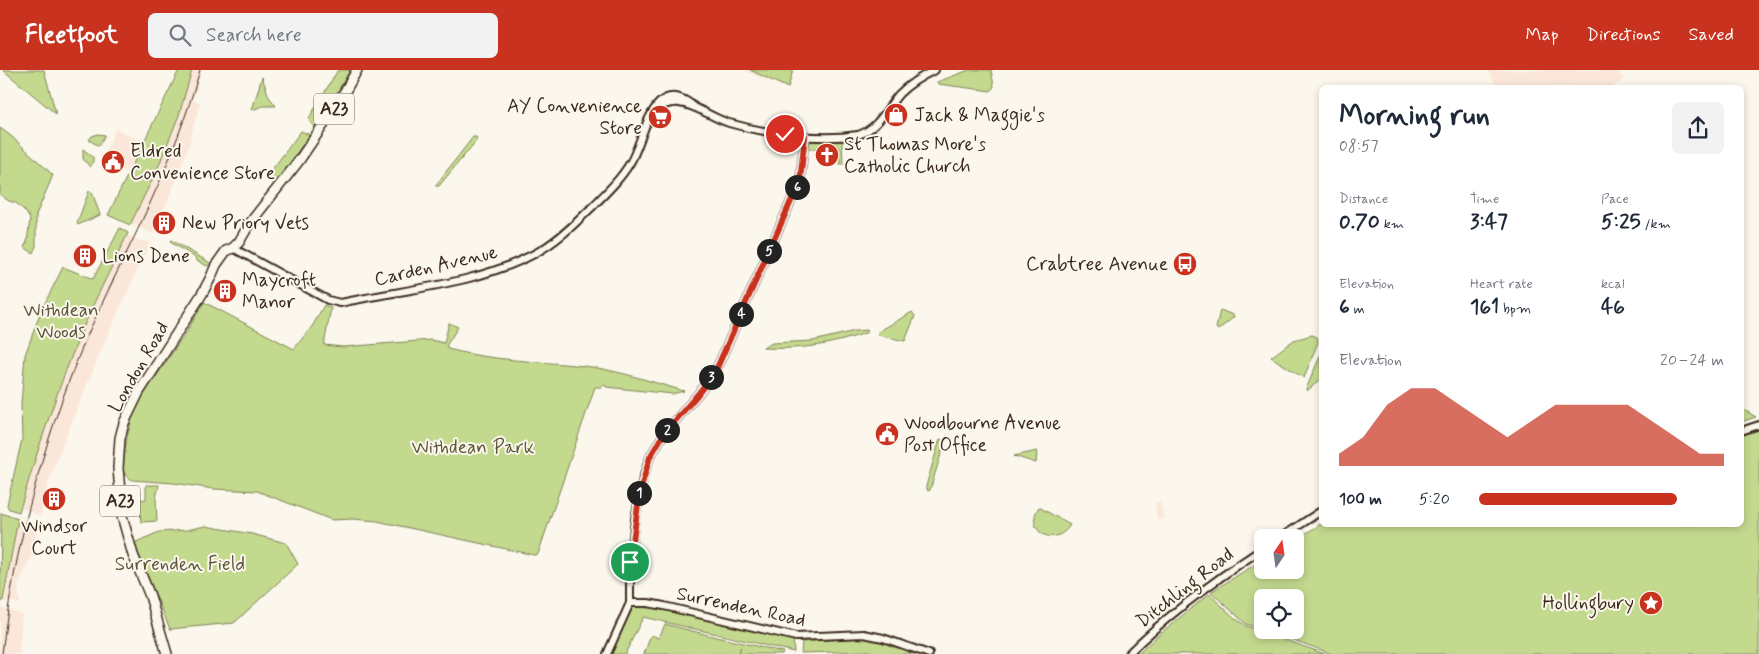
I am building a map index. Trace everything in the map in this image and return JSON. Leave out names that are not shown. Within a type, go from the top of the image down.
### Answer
[{"type":"highway","name":"London Road","points":[[167,654],[150,596],[133,555],[122,516],[118,483],[118,455],[124,423],[129,409],[211,277],[216,265],[226,251],[233,248],[239,242],[250,223],[317,136],[356,72]]},
{"type":"street","name":"Carden Avenue","points":[[233,248],[328,300],[340,303],[440,285],[488,272],[524,259],[548,246],[567,231],[591,208],[630,164],[649,115],[658,103],[665,99],[672,97],[683,99],[696,108],[732,124],[768,132],[805,136],[851,136],[866,132],[878,122],[907,87],[935,70]]},
{"type":"street","points":[[607,654],[630,603],[630,562],[635,519],[643,478],[650,457],[663,435],[716,370],[800,181],[805,136]]},
{"type":"street","points":[[1744,430],[1759,425]]},
{"type":"street","points":[[1294,529],[1319,512]]},
{"type":"street","name":"Ditchling Road","points":[[1128,654],[1143,638],[1202,590],[1254,554]]},
{"type":"street","name":"Surrenden Road","points":[[630,603],[648,603],[664,606],[796,637],[864,634],[883,638],[929,654]]},
{"type":"shaded area","points":[[191,70],[202,70],[193,100],[200,103],[189,144],[174,186],[153,234],[130,223]]},
{"type":"shaded area","points":[[744,70],[793,70],[789,89]]},
{"type":"shaded area","points":[[1488,70],[1616,70],[1624,79],[1616,85],[1496,85]]},
{"type":"shaded area","points":[[116,129],[144,142],[129,173],[122,170],[121,173],[100,163]]},
{"type":"shaded area","points":[[127,235],[140,241],[150,242],[104,344],[65,438],[49,481],[40,516],[17,506],[54,370]]},
{"type":"shaded area","points":[[1160,502],[1164,518],[1158,521],[1155,503]]},
{"type":"shaded area","points":[[16,520],[27,520],[37,523],[38,526],[31,557],[18,585],[20,603],[1,601]]},
{"type":"shaded area","points":[[0,607],[22,614],[19,654],[0,654]]},
{"type":"green space","points":[[3,70],[44,70],[56,114]]},
{"type":"green space","points":[[179,70],[192,70],[179,115],[157,170],[130,225],[108,215]]},
{"type":"green space","points":[[338,70],[350,70],[317,127],[314,126],[309,118]]},
{"type":"green space","points":[[750,70],[793,70],[788,88]]},
{"type":"green space","points":[[969,70],[991,70],[994,86],[991,91],[938,84],[937,82]]},
{"type":"green space","points":[[262,77],[269,97],[276,106],[263,106],[252,110]]},
{"type":"green space","name":"Withdean Woods","points":[[0,128],[53,175],[36,215],[36,246],[33,253],[24,247],[27,242],[30,219],[25,211],[16,203],[0,195]]},
{"type":"green space","points":[[301,131],[310,135],[276,182],[268,175]]},
{"type":"green space","points":[[98,134],[105,135],[99,146],[89,140],[92,136]]},
{"type":"green space","points":[[473,137],[476,137],[477,140],[439,186],[435,186]]},
{"type":"green space","points":[[812,141],[842,141],[843,164],[840,164],[839,148],[809,149],[809,143]]},
{"type":"green space","points":[[83,149],[93,157],[90,167],[83,159]]},
{"type":"green space","points":[[89,191],[92,192],[100,215],[78,225],[77,223]]},
{"type":"green space","name":"Withdean Woods","points":[[120,228],[128,233],[89,314],[57,395],[19,512],[9,509],[7,505],[22,439],[21,404],[25,355],[41,311],[63,267],[93,279]]},
{"type":"green space","points":[[171,240],[212,264],[207,266],[196,260],[196,258],[170,242]]},
{"type":"green space","name":"Withdean Park","points":[[204,302],[294,349],[313,325],[324,305],[331,308],[324,345],[343,347],[431,340],[444,343],[449,323],[458,327],[446,346],[448,349],[499,358],[609,370],[684,391],[672,394],[606,387],[605,385],[595,387],[538,554],[534,555],[377,521],[332,520],[257,491],[214,489],[132,480],[125,475],[123,469],[126,441],[132,418],[143,396],[187,331]]},
{"type":"green space","points":[[1220,310],[1234,317],[1218,330],[1216,328]]},
{"type":"green space","points":[[912,312],[915,316],[905,341],[878,335],[878,332]]},
{"type":"green space","points":[[867,330],[868,332],[855,337],[816,346],[763,348],[772,343],[813,341]]},
{"type":"green space","points":[[1312,335],[1317,337],[1318,342],[1304,378],[1271,357],[1294,340]]},
{"type":"green space","points":[[1319,359],[1319,381],[1307,391],[1306,389]]},
{"type":"green space","points":[[1744,410],[1756,417],[1744,421]]},
{"type":"green space","points":[[1759,429],[1759,654],[1332,654],[1291,639],[1304,639],[1304,589],[1254,589],[1254,626],[1246,624],[1211,592],[1254,565],[1254,579],[1304,579],[1304,534],[1319,525],[1319,527],[1744,527],[1744,435]]},
{"type":"green space","points":[[940,439],[945,441],[930,490],[928,491],[926,486]]},
{"type":"green space","points":[[1037,451],[1036,463],[1014,456]]},
{"type":"green space","points":[[146,485],[159,485],[156,498],[157,521],[141,522],[139,500],[146,499]]},
{"type":"green space","points":[[1039,507],[1070,525],[1056,536],[1042,534],[1035,523],[1035,515]]},
{"type":"green space","points":[[1,513],[18,519],[3,600],[0,603]]},
{"type":"green space","name":"Surrenden Field","points":[[205,526],[252,534],[286,543],[298,564],[234,623],[170,629],[134,543],[159,532],[187,530]]},
{"type":"green space","points":[[1209,594],[1236,619],[1254,629],[1254,639],[1283,639],[1325,654],[1138,654]]},
{"type":"green space","points":[[631,607],[692,614],[793,639],[794,652],[643,617],[625,654],[610,654]]},
{"type":"green space","points":[[665,624],[783,652],[782,654],[739,654],[741,647],[738,654],[644,654],[651,635],[659,638]]},
{"type":"green space","points":[[865,637],[918,654],[879,654],[869,651],[801,653],[802,642]]},
{"type":"railway","points":[[2,654],[7,615],[22,537],[54,422],[90,329],[165,169],[184,120],[200,70]]},
{"type":"place","name":"Jack & Maggie's","points":[[896,115]]},
{"type":"place","name":"AY Convenience Store","points":[[660,117]]},
{"type":"place","name":"St Thomas More's Catholic Church","points":[[827,155]]},
{"type":"place","name":"Eldred Convenience Store","points":[[113,162]]},
{"type":"place","name":"New Priory Vets","points":[[164,223]]},
{"type":"place","name":"Lions Dene","points":[[85,256]]},
{"type":"place","name":"Crabtree Avenue","points":[[1185,264]]},
{"type":"place","name":"Maycroft Manor","points":[[225,291]]},
{"type":"place","name":"Woodbourne Avenue Post Office","points":[[887,434]]},
{"type":"place","name":"Windsor Court","points":[[54,499]]},
{"type":"place","name":"Hollingbury","points":[[1651,603]]},
{"type":"route","points":[[630,562],[640,491],[650,457],[663,435],[716,370],[800,181],[805,136],[785,134]]}]
